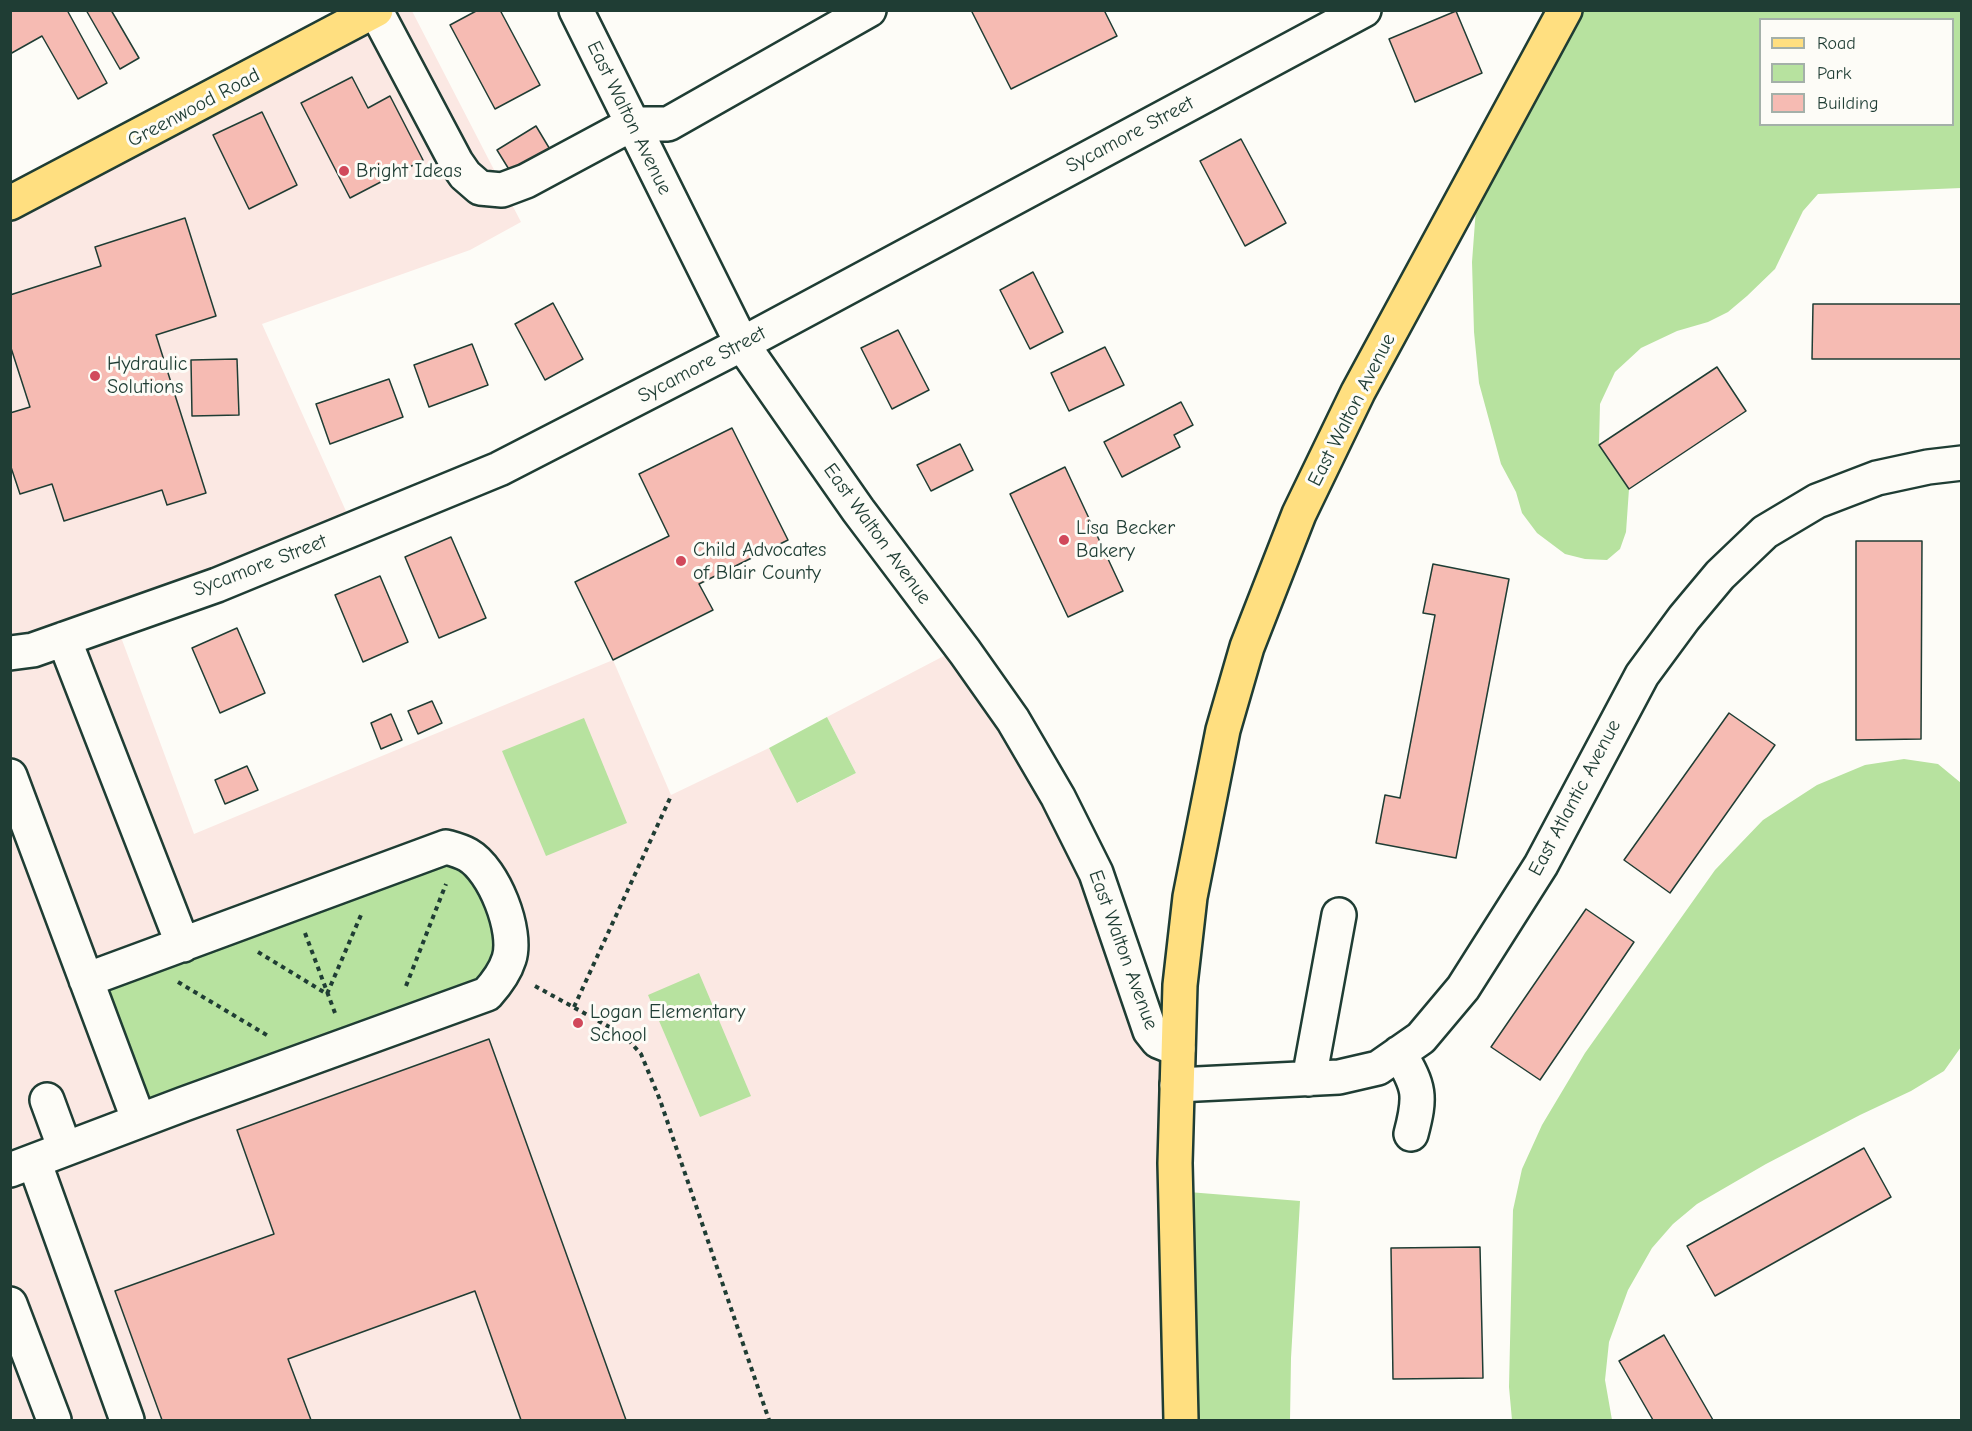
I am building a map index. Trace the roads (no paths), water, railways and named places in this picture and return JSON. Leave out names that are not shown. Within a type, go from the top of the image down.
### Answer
[{"type":"main road","name":"East Walton Avenue","points":[[1181,1420],[1175,1163],[1180,985],[1190,897],[1223,730],[1247,647],[1299,514],[1358,392],[1565,10]]},
{"type":"main road","name":"Greenwood Road","points":[[10,203],[376,11]]},
{"type":"street","name":"East Walton Avenue","points":[[576,10],[742,344],[858,510],[1013,720],[1058,797],[1095,873],[1150,1031],[1158,1041],[1178,1049]]},
{"type":"street","points":[[376,11],[465,175],[480,188],[502,190],[526,181],[632,124],[668,124],[869,10]]},
{"type":"street","name":"Sycamore Street","points":[[10,653],[33,650],[217,585],[499,469],[742,344],[1350,13]]},
{"type":"street","name":"East Atlantic Avenue","points":[[1177,1085],[1339,1077],[1378,1068],[1421,1038],[1463,988],[1541,865],[1642,675],[1684,618],[1720,575],[1765,532],[1817,501],[1877,478],[1928,467],[1962,463]]},
{"type":"street","points":[[64,639],[183,945]]},
{"type":"street","points":[[10,776],[139,1121]]},
{"type":"street","points":[[86,980],[446,847],[470,856],[488,876],[502,903],[511,933],[510,959],[499,980],[487,994],[306,1059],[22,1166],[127,1420]]},
{"type":"street","points":[[1310,1079],[1339,915]]},
{"type":"street","points":[[1399,1053],[1413,1076],[1418,1094],[1411,1134]]},
{"type":"street","points":[[47,1100],[65,1149]]},
{"type":"street","points":[[10,1304],[54,1420]]},
{"type":"place","name":"Bright Ideas","points":[[344,171]]},
{"type":"place","name":"Hydraulic Solutions","points":[[95,376]]},
{"type":"place","name":"Lisa Becker Bakery","points":[[1064,540]]},
{"type":"place","name":"Child Advocates of Blair County","points":[[681,561]]},
{"type":"place","name":"Logan Elementary School","points":[[578,1023]]}]
